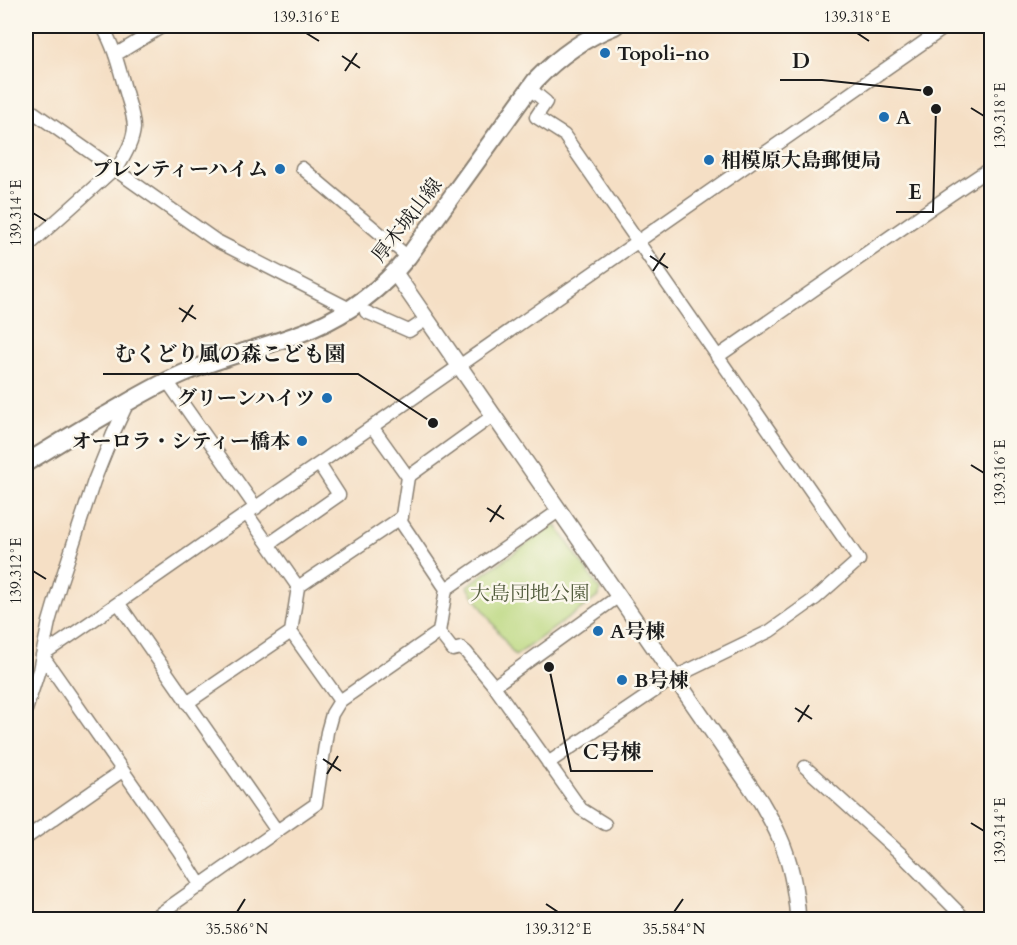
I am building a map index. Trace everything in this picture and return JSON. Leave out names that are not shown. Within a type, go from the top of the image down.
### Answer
[{"type":"main road","name":"厚木城山線","points":[[26,463],[167,381],[209,363],[315,328],[358,311],[408,257],[530,88],[558,58],[591,37],[615,26]]},
{"type":"street","points":[[26,248],[115,171],[132,139],[133,118],[109,37],[102,26]]},
{"type":"street","points":[[115,55],[163,26]]},
{"type":"street","points":[[42,655],[373,428],[947,26]]},
{"type":"street","points":[[530,88],[546,102],[536,117],[562,134],[858,560],[816,598],[770,631],[675,677],[548,763]]},
{"type":"street","points":[[26,107],[215,240],[358,311],[409,331],[427,319]]},
{"type":"street","points":[[717,357],[992,167]]},
{"type":"street","points":[[302,168],[408,257]]},
{"type":"street","points":[[395,273],[761,802],[780,838],[793,879],[798,920]]},
{"type":"street","points":[[167,381],[298,587],[291,632],[340,701]]},
{"type":"street","points":[[26,710],[39,670],[55,602],[93,481],[128,402]]},
{"type":"street","points":[[408,477],[494,415]]},
{"type":"street","points":[[151,920],[316,804],[327,732],[332,714],[340,701],[439,632],[446,589],[401,522],[408,477],[373,428]]},
{"type":"street","points":[[269,544],[339,495],[319,464]]},
{"type":"street","points":[[446,589],[560,510]]},
{"type":"street","points":[[298,587],[402,517]]},
{"type":"street","points":[[494,686],[619,596]]},
{"type":"street","points":[[119,604],[278,831]]},
{"type":"street","points":[[188,703],[291,632]]},
{"type":"street","points":[[439,632],[453,650],[461,648],[466,652],[494,686],[581,808],[605,824]]},
{"type":"street","points":[[42,655],[201,886]]},
{"type":"street","points":[[805,767],[902,855],[966,920]]},
{"type":"street","points":[[26,838],[122,771]]},
{"type":"green space","name":"大島団地公園","points":[[555,524],[600,590],[599,596],[515,656],[467,586]]},
{"type":"place","name":"Topoli-no","points":[[605,53]]},
{"type":"place","name":"D","points":[[928,91]]},
{"type":"place","name":"E","points":[[936,109]]},
{"type":"place","name":"A","points":[[884,117]]},
{"type":"place","name":"相模原大島郵便局","points":[[709,160]]},
{"type":"place","name":"プレンティーハイム","points":[[280,169]]},
{"type":"place","name":"グリーンハイツ","points":[[327,398]]},
{"type":"place","name":"むくどり風の森こども園","points":[[433,423]]},
{"type":"place","name":"オーロラ・シティー橋本","points":[[302,441]]},
{"type":"place","name":"A号棟","points":[[598,631]]},
{"type":"place","name":"C号棟","points":[[549,667]]},
{"type":"place","name":"B号棟","points":[[622,680]]}]
